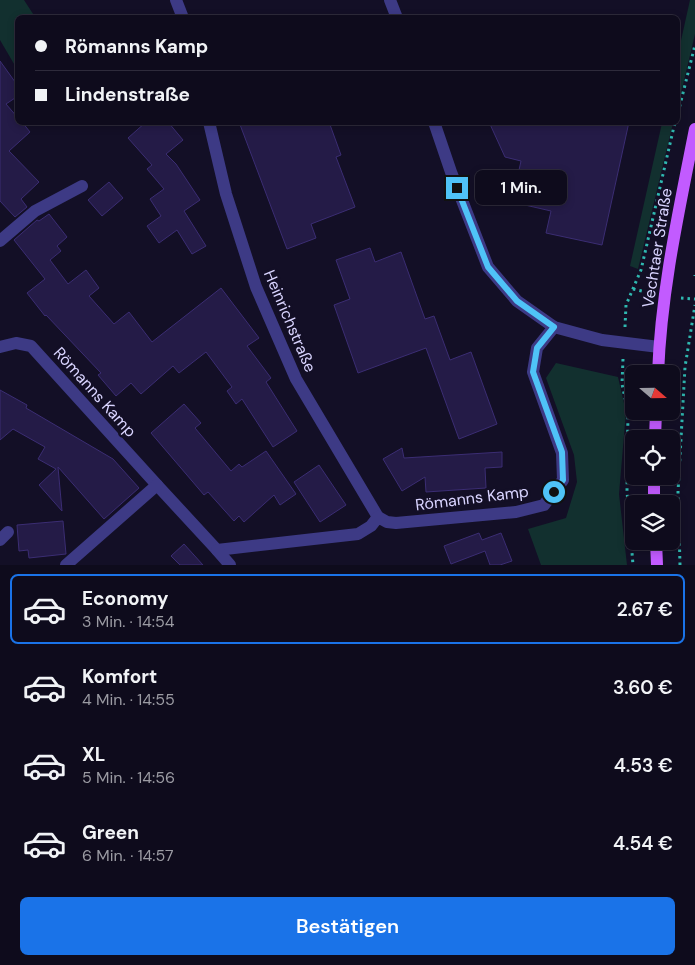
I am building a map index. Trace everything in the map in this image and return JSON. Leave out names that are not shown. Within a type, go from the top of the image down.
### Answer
[{"type":"main road","name":"Vechtaer Straße","points":[[658,365],[674,234],[695,129]]},
{"type":"main road","points":[[656,550],[656,565]]},
{"type":"street","points":[[176,0],[182,15]]},
{"type":"street","points":[[390,0],[396,15]]},
{"type":"street","name":"Heinrichstraße","points":[[210,125],[226,194],[256,287],[296,379],[378,517]]},
{"type":"street","points":[[435,125],[488,267],[517,301],[554,327],[602,340],[659,347]]},
{"type":"street","points":[[0,241],[35,211],[82,186]]},
{"type":"street","name":"Römanns Kamp","points":[[378,517],[387,522],[396,523],[516,512],[544,505],[563,480],[562,452],[533,372],[537,348],[554,327]]},
{"type":"street","name":"Römanns Kamp","points":[[0,347],[16,343],[31,346],[230,565]]},
{"type":"street","points":[[66,565],[156,485]]},
{"type":"street","points":[[217,550],[358,534],[371,526],[378,517]]},
{"type":"path","points":[[680,105],[695,45]]},
{"type":"path","points":[[680,565],[678,492],[685,366],[695,305]]},
{"type":"green space","points":[[0,0],[24,0],[34,15],[15,15],[15,66],[0,40]]},
{"type":"green space","points":[[690,0],[695,0],[695,34],[680,98],[680,45]]},
{"type":"green space","points":[[662,125],[673,125],[638,269],[630,266]]},
{"type":"green space","points":[[556,363],[618,377],[625,408],[619,494],[627,565],[541,565],[528,529],[566,518],[577,482],[574,455],[546,378]]},
{"type":"building","points":[[0,61],[15,82],[15,98],[6,104],[15,114],[15,125],[24,125],[30,132],[9,151],[39,182],[21,199],[27,207],[15,217],[0,201]]},
{"type":"building","points":[[143,125],[170,125],[183,140],[166,154],[176,164],[200,200],[184,211],[206,246],[192,254],[177,230],[159,243],[147,226],[161,216],[150,199],[164,189],[147,169],[152,165],[128,138]]},
{"type":"building","points":[[240,125],[330,125],[341,155],[336,157],[355,207],[311,224],[316,238],[287,249]]},
{"type":"building","points":[[490,125],[628,125],[602,245],[546,233],[551,211],[512,202],[521,161],[505,157]]},
{"type":"building","points":[[109,182],[123,198],[102,216],[88,200]]},
{"type":"building","points":[[49,214],[67,237],[57,246],[61,251],[50,260],[68,284],[86,270],[99,288],[89,296],[114,324],[129,312],[152,342],[221,288],[259,338],[247,346],[271,378],[266,382],[297,431],[273,447],[242,399],[236,404],[227,391],[232,387],[206,352],[179,373],[173,366],[141,394],[131,383],[116,396],[98,375],[101,373],[45,316],[27,293],[45,279],[14,240],[37,220],[39,221]]},
{"type":"building","points":[[370,248],[375,262],[401,252],[425,319],[434,316],[450,360],[471,352],[497,424],[459,439],[426,348],[358,373],[334,305],[350,299],[336,260]]},
{"type":"building","points":[[0,390],[27,405],[26,408],[113,459],[139,488],[104,519],[58,467],[62,511],[39,485],[56,469],[38,459],[45,447],[13,429],[0,440]]},
{"type":"building","points":[[184,404],[201,423],[195,428],[231,471],[239,464],[242,467],[266,451],[296,494],[280,505],[274,495],[244,522],[239,516],[234,521],[208,492],[204,495],[151,433]]},
{"type":"building","points":[[402,448],[404,458],[502,452],[502,467],[485,468],[486,488],[426,492],[425,477],[402,491],[383,459]]},
{"type":"building","points":[[319,465],[346,505],[320,522],[294,482]]},
{"type":"building","points":[[63,521],[66,554],[29,558],[28,550],[19,551],[17,525]]},
{"type":"building","points":[[479,533],[482,540],[501,533],[512,561],[500,565],[490,565],[485,551],[451,564],[444,546]]},
{"type":"building","points":[[184,544],[203,565],[180,565],[171,556]]},
{"type":"route","points":[[457,188],[488,267],[517,301],[554,327],[537,348],[533,372],[562,452],[563,480],[554,492]]}]
